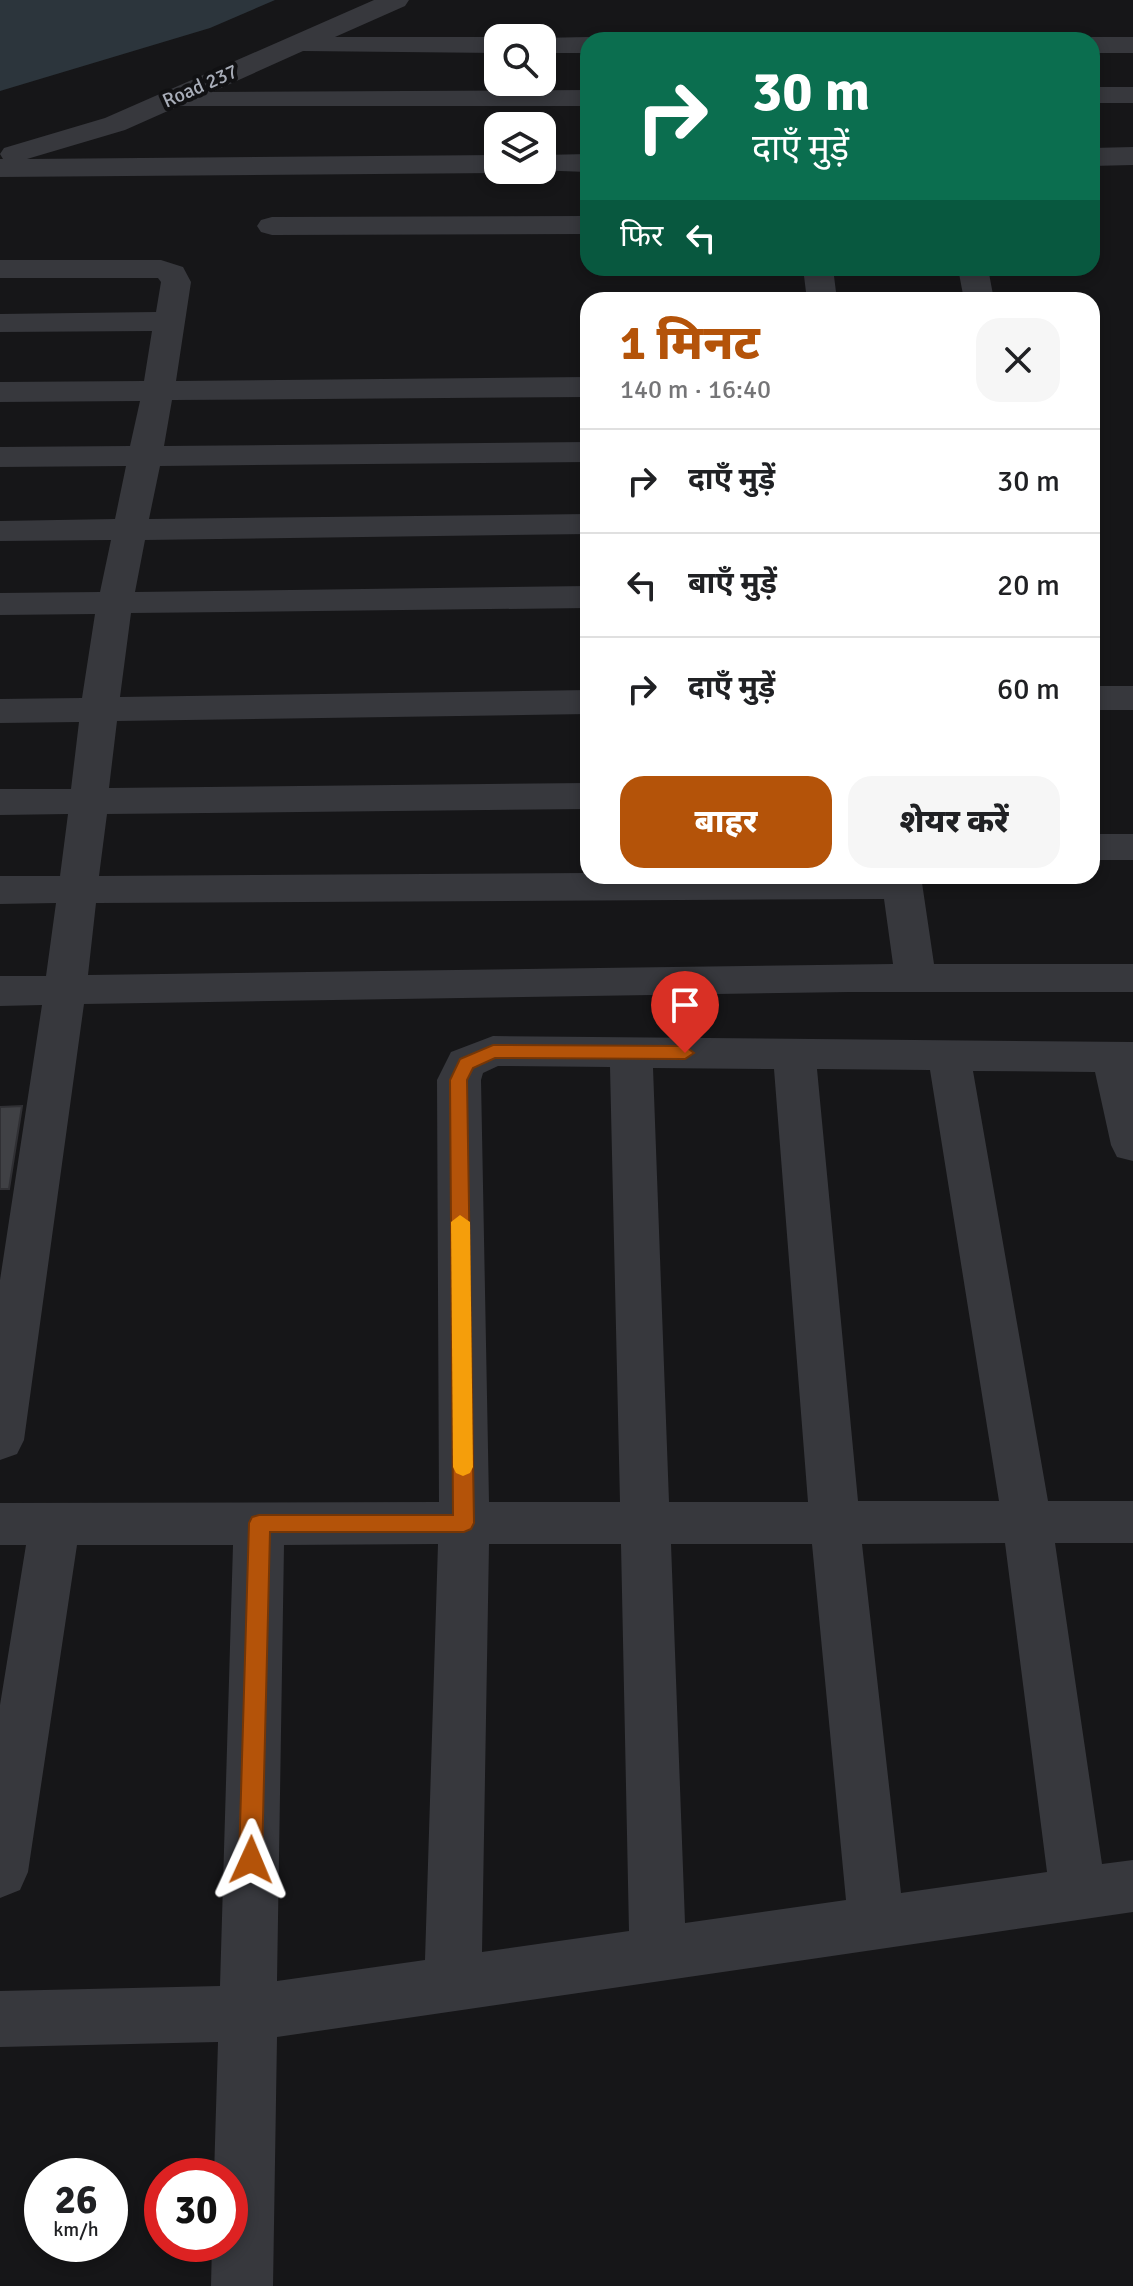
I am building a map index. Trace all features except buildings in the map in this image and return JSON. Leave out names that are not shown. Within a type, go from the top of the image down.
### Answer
[{"type":"street","name":"Road 237","points":[[0,158],[115,124],[396,0]]},
{"type":"street","points":[[293,45],[484,45]]},
{"type":"street","points":[[556,45],[580,45]]},
{"type":"street","points":[[1100,45],[1133,45]]},
{"type":"street","points":[[1100,95],[1133,95]]},
{"type":"street","points":[[170,100],[580,98]]},
{"type":"street","points":[[1100,157],[1133,156]]},
{"type":"street","points":[[556,164],[580,163]]},
{"type":"street","points":[[0,168],[484,164]]},
{"type":"street","points":[[272,226],[580,225]]},
{"type":"street","points":[[0,269],[161,269],[172,273],[176,282],[116,602],[65,990],[0,1440]]},
{"type":"street","points":[[0,323],[169,321]]},
{"type":"street","points":[[0,392],[580,387]]},
{"type":"street","points":[[0,457],[580,452]]},
{"type":"street","points":[[0,531],[580,524]]},
{"type":"street","points":[[0,604],[580,597]]},
{"type":"street","points":[[1100,698],[1133,698]]},
{"type":"street","points":[[0,711],[580,702]]},
{"type":"street","points":[[0,802],[580,796]]},
{"type":"street","points":[[1100,847],[1133,847]]},
{"type":"street","points":[[0,890],[580,884]]},
{"type":"street","points":[[903,884],[916,978]]},
{"type":"street","points":[[0,991],[916,978],[1133,978]]},
{"type":"street","points":[[453,1981],[464,1523],[459,1080],[466,1063],[493,1051],[1123,1057],[1133,1145]]},
{"type":"street","points":[[631,1052],[658,1952]]},
{"type":"street","points":[[794,1054],[835,1524],[876,1921]]},
{"type":"street","points":[[949,1055],[1027,1523],[1078,1894]]},
{"type":"street","points":[[0,1524],[1133,1522]]},
{"type":"street","points":[[0,1872],[55,1523]]},
{"type":"street","points":[[242,2286],[259,1523]]},
{"type":"street","points":[[0,2019],[247,2013],[453,1981],[1133,1886]]},
{"type":"shaded area","points":[[0,0],[275,0],[210,28],[0,91]]},
{"type":"slow traffic","points":[[460,1222],[463,1467]]},
{"type":"route","points":[[251,1860],[259,1523],[464,1523],[459,1080],[466,1063],[493,1051],[685,1053]]}]
